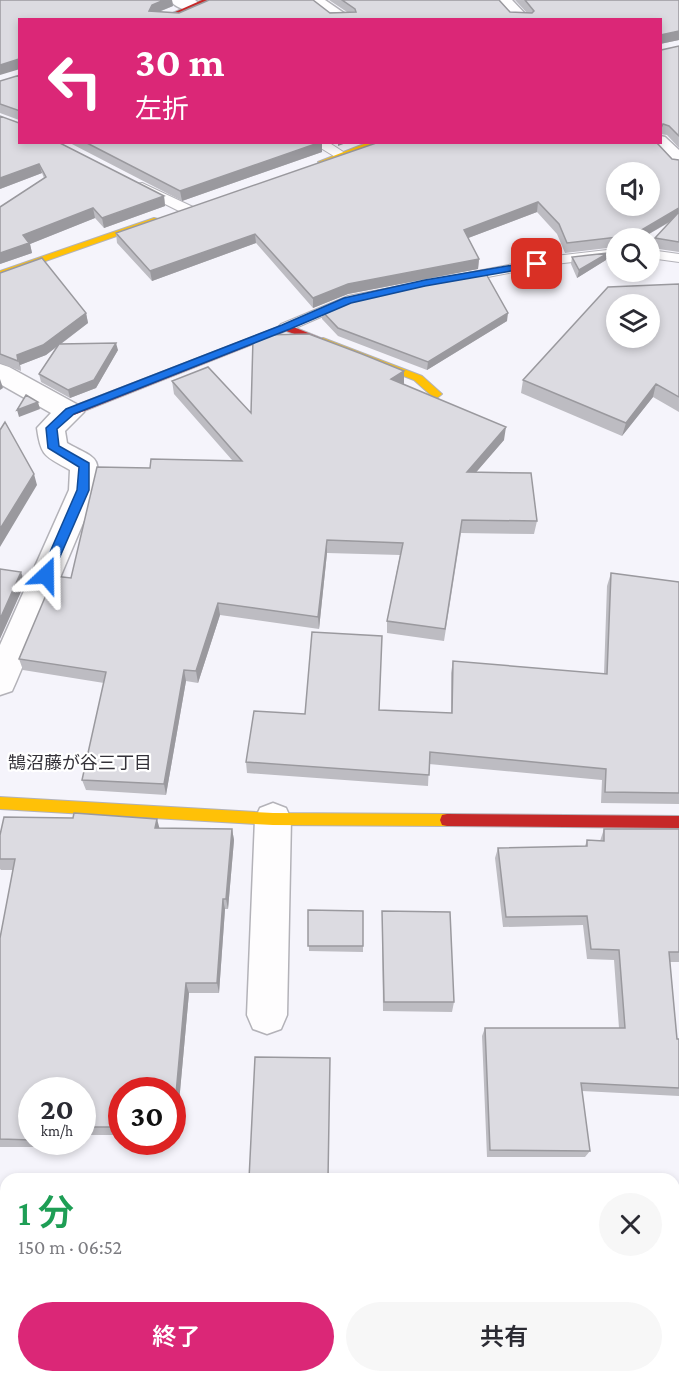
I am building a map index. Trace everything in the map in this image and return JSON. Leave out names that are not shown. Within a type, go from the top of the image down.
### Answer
[{"type":"street","points":[[312,0],[342,18]]},
{"type":"street","points":[[501,0],[520,18]]},
{"type":"street","points":[[164,18],[194,2]]},
{"type":"street","points":[[309,167],[373,144]]},
{"type":"street","points":[[659,144],[679,162]]},
{"type":"street","points":[[0,274],[193,208]]},
{"type":"street","points":[[0,682],[83,490],[85,466],[54,448],[51,428],[70,412],[286,327],[418,378],[437,394]]},
{"type":"street","points":[[0,374],[70,412]]},
{"type":"street","points":[[0,803],[273,819],[679,822]]},
{"type":"street","points":[[267,1015],[273,819]]},
{"type":"lane","points":[[321,144],[342,155]]},
{"type":"lane","points":[[124,179],[193,208]]},
{"type":"lane","points":[[286,327],[348,300],[555,260],[606,254]]},
{"type":"lane","points":[[660,255],[679,258]]},
{"type":"building","points":[[0,0],[164,0],[152,5],[149,11],[179,13],[209,0],[313,0],[330,13],[356,12],[342,0],[499,0],[510,12],[532,13],[534,11],[525,0],[679,0],[679,31],[662,35],[662,18],[18,18],[18,59],[0,65]]},
{"type":"building","points":[[679,46],[679,136],[669,126],[663,124],[662,126],[662,50]]},
{"type":"building","points":[[18,76],[18,110],[0,104],[0,81]]},
{"type":"building","points":[[0,116],[18,123],[18,144],[62,144],[164,196],[102,218],[93,208],[23,235],[29,243],[0,253],[0,207],[46,177],[39,164],[0,178]]},
{"type":"building","points":[[89,144],[315,144],[180,191]]},
{"type":"building","points":[[373,144],[658,144],[672,159],[679,160],[679,208],[645,228],[606,228],[606,238],[567,243],[559,224],[538,202],[464,230],[479,259],[348,284],[313,298],[255,234],[150,271],[116,233]]},
{"type":"building","points":[[679,212],[679,242],[660,239],[660,233]]},
{"type":"building","points":[[606,253],[579,270],[572,257]]},
{"type":"building","points":[[42,258],[86,313],[43,345],[17,355],[18,361],[0,354],[0,273]]},
{"type":"building","points":[[485,272],[508,313],[428,362],[338,328],[322,311],[354,297]]},
{"type":"building","points":[[679,284],[679,397],[656,384],[626,423],[523,380],[608,287]]},
{"type":"building","points":[[309,334],[404,371],[391,379],[506,427],[467,472],[531,473],[537,521],[462,520],[445,629],[387,621],[403,543],[327,540],[318,617],[218,603],[196,671],[184,670],[164,784],[82,780],[106,672],[19,659],[54,576],[71,578],[97,467],[150,468],[151,459],[242,461],[172,381],[208,367],[251,413],[253,338],[261,335]]},
{"type":"building","points":[[116,343],[94,380],[68,390],[39,374],[59,344]]},
{"type":"building","points":[[26,395],[38,402],[17,410]]},
{"type":"building","points":[[5,422],[34,474],[0,529],[0,430]]},
{"type":"building","points":[[0,569],[21,572],[0,619]]},
{"type":"building","points":[[611,573],[679,582],[679,793],[605,792],[606,769],[430,752],[429,775],[246,762],[254,711],[305,714],[312,632],[382,636],[379,710],[452,713],[453,661],[607,674]]},
{"type":"building","points":[[74,813],[157,819],[155,828],[232,829],[226,899],[223,899],[217,983],[186,983],[178,1077],[108,1077],[108,1127],[96,1127],[96,1077],[18,1077],[18,1140],[0,1139],[0,938],[15,859],[0,859],[0,835],[4,817],[73,818]]},
{"type":"building","points":[[604,829],[679,829],[679,952],[669,952],[677,1039],[679,1039],[679,1088],[581,1083],[590,1151],[490,1150],[485,1028],[625,1028],[619,950],[591,949],[587,916],[506,917],[498,848],[587,846],[587,840],[604,841]]},
{"type":"building","points":[[308,910],[363,911],[363,946],[308,946]]},
{"type":"building","points":[[382,911],[450,912],[454,1002],[384,1002]]},
{"type":"building","points":[[255,1057],[330,1058],[328,1173],[249,1173]]},
{"type":"traffic: slow","points":[[322,162],[373,144]]},
{"type":"traffic: slow","points":[[0,274],[157,220]]},
{"type":"traffic: slow","points":[[323,341],[418,378],[437,394]]},
{"type":"traffic: slow","points":[[0,803],[273,819],[447,820]]},
{"type":"traffic: jam","points":[[166,18],[209,0]]},
{"type":"traffic: jam","points":[[70,412],[286,327],[323,341]]},
{"type":"traffic: jam","points":[[447,820],[679,822]]},
{"type":"district","name":"鵠沼藤が谷三丁目","points":[[80,763]]},
{"type":"route","points":[[46,575],[83,490],[85,466],[54,448],[51,428],[70,412],[286,327],[348,300],[425,283],[537,264]]}]
